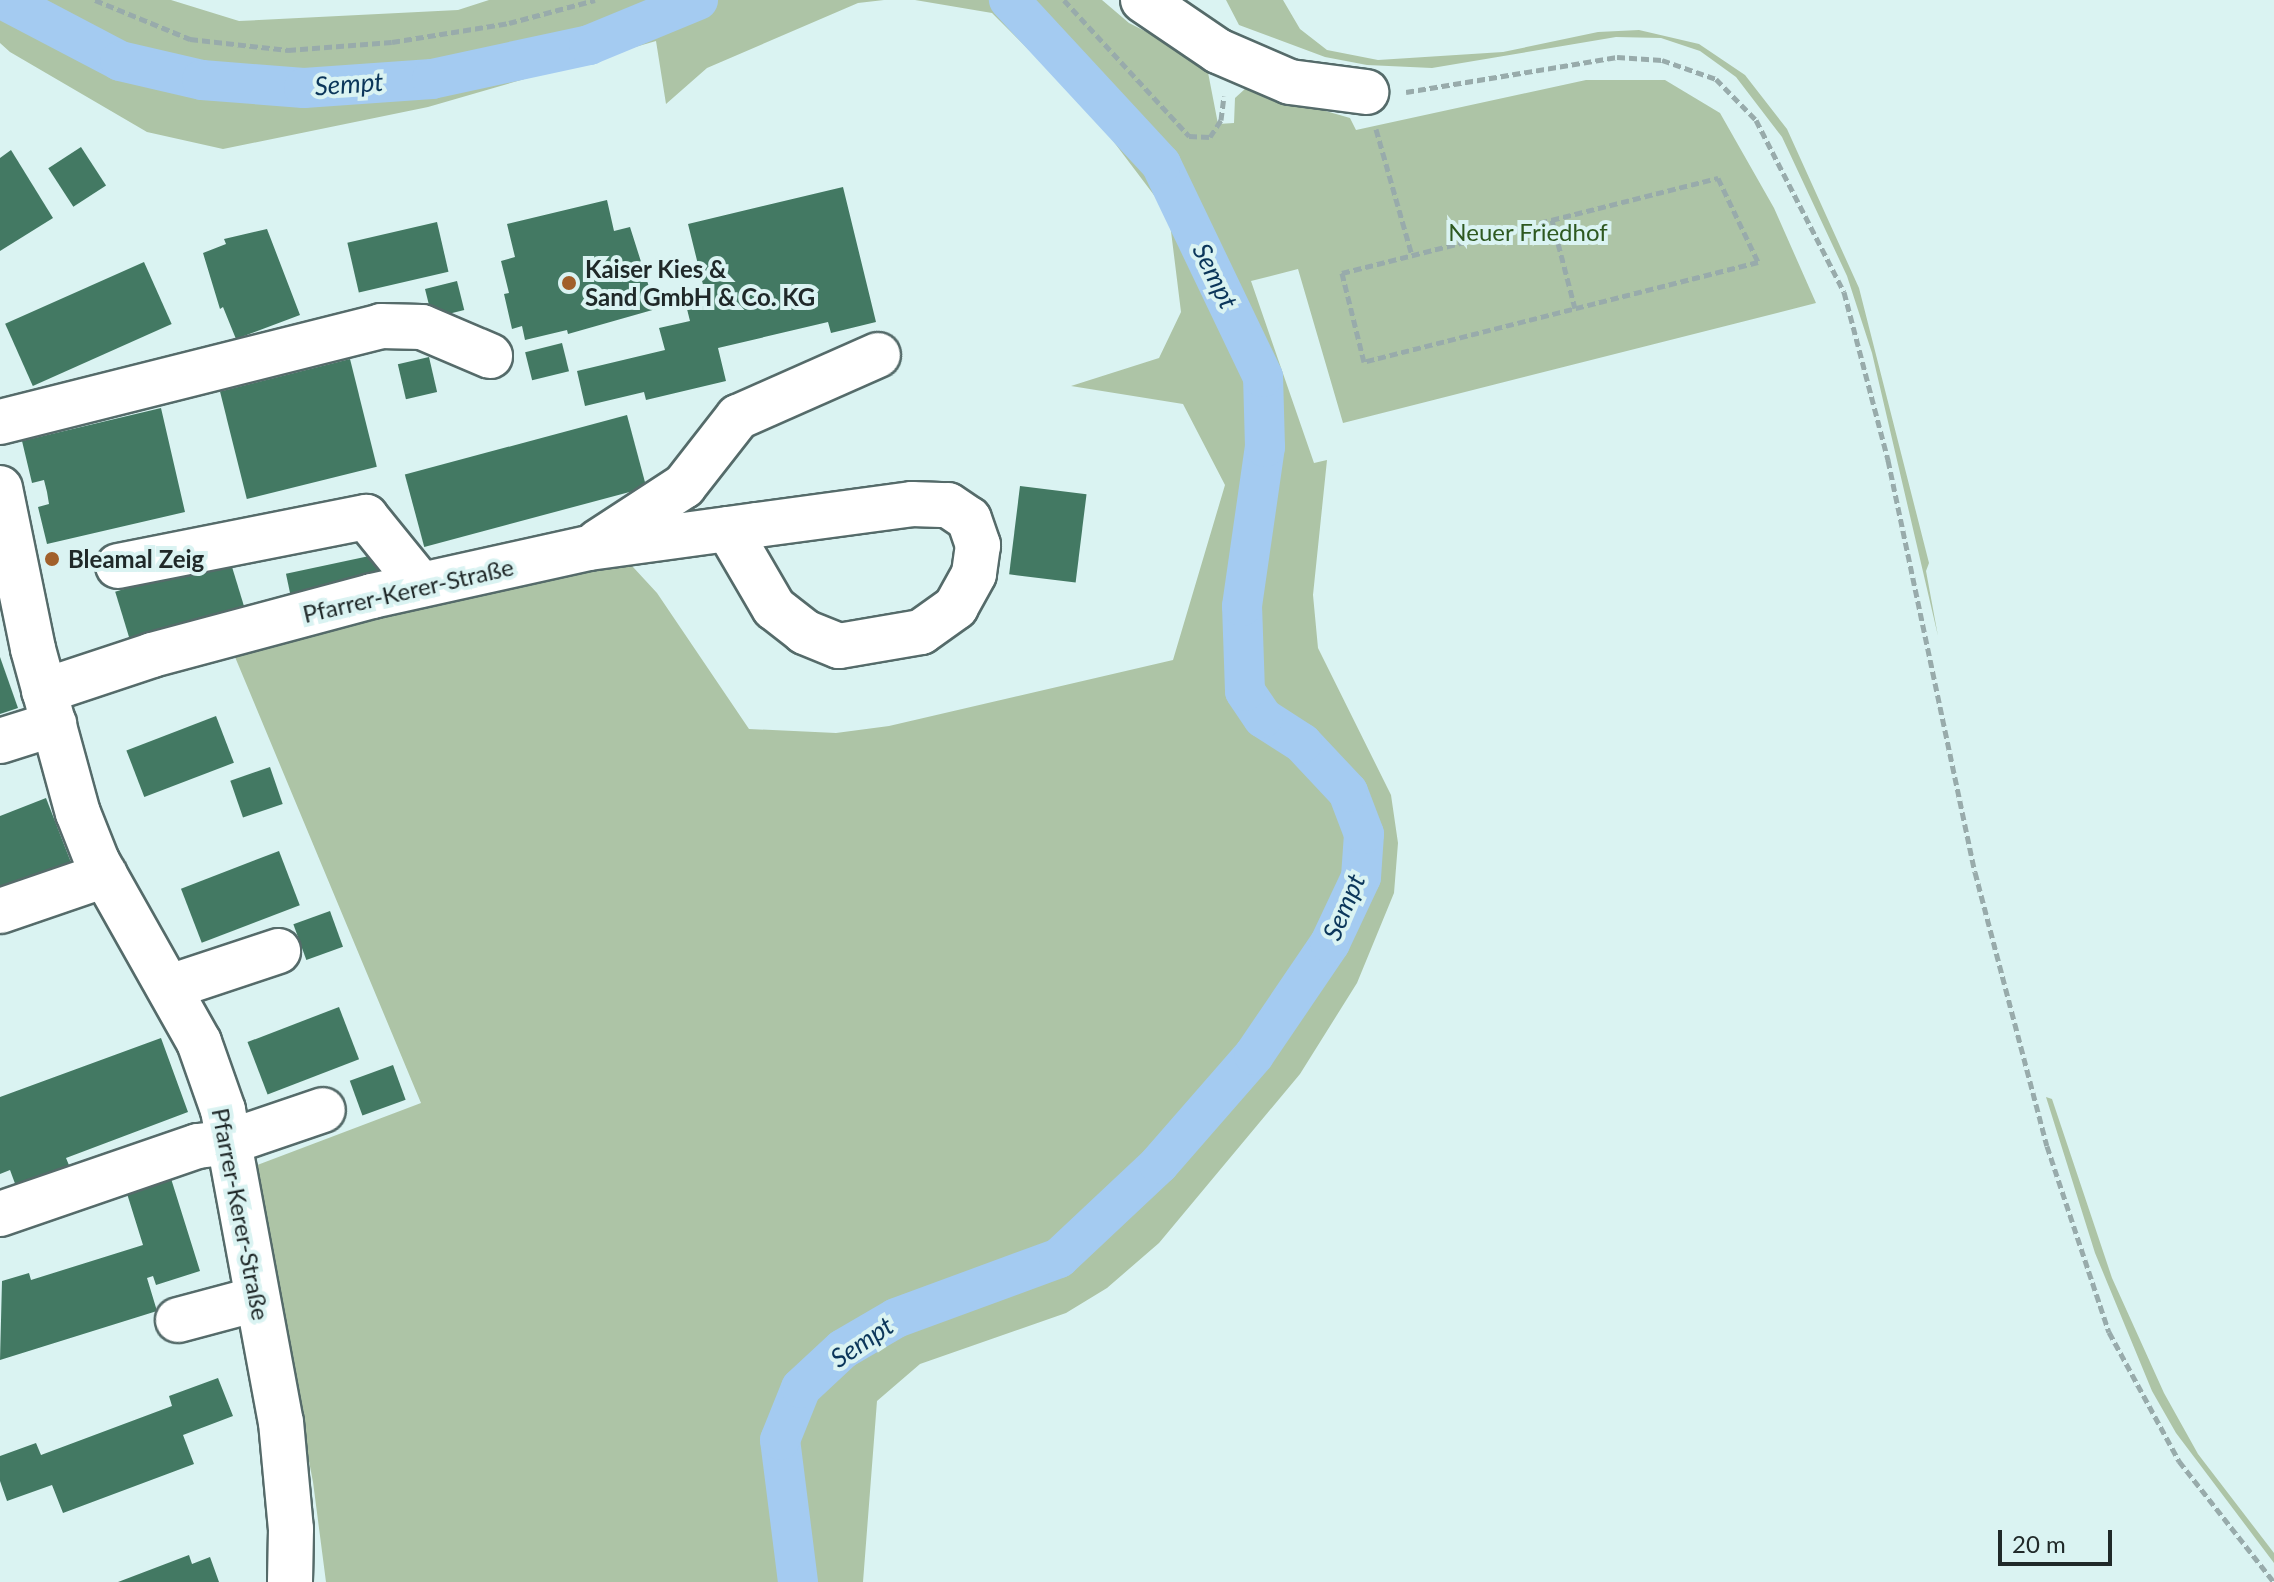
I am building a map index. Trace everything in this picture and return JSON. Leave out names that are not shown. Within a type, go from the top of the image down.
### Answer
[{"type":"street","points":[[1152,4],[1218,51],[1290,82],[1366,92]]},
{"type":"street","points":[[0,422],[381,326],[422,327],[490,356]]},
{"type":"street","points":[[589,548],[684,486],[738,417],[878,355]]},
{"type":"street","name":"Pfarrer-Kerer-Straße","points":[[0,488],[49,708],[78,813],[105,875],[199,1042],[229,1142],[281,1422],[291,1529],[290,1582]]},
{"type":"street","name":"Pfarrer-Kerer-Straße","points":[[49,708],[152,655],[421,585],[589,548],[728,529],[912,504],[948,505],[969,519],[978,545],[974,574],[956,607],[921,632],[839,646],[805,632],[774,608],[728,529]]},
{"type":"street","points":[[118,566],[366,517],[421,585]]},
{"type":"street","points":[[0,741],[49,708]]},
{"type":"street","points":[[0,911],[105,875]]},
{"type":"street","points":[[170,987],[278,951]]},
{"type":"street","points":[[0,1214],[198,1146],[229,1142],[323,1110]]},
{"type":"street","points":[[178,1320],[257,1299]]},
{"type":"path","points":[[95,0],[190,39],[288,50],[392,42],[509,23],[595,0]]},
{"type":"path","points":[[1064,0],[1090,23],[1189,136],[1210,137],[1221,120]]},
{"type":"path","points":[[1412,255],[1366,92],[1406,92],[1617,57],[1662,60],[1716,79],[1756,120],[1844,292],[1888,460],[1975,872],[2047,1146],[2109,1332],[2179,1461],[2274,1582]]},
{"type":"path","points":[[1718,178],[1758,262],[1364,362],[1342,273],[1552,220],[1718,178]]},
{"type":"path","points":[[1552,220],[1575,308]]},
{"type":"green space","points":[[0,0],[171,0],[239,21],[458,10],[489,0],[884,0],[858,3],[707,68],[666,104],[656,41],[428,107],[223,149],[147,132],[10,52],[0,43]]},
{"type":"green space","name":"Neuer Friedhof","points":[[915,0],[1102,0],[1129,23],[1206,62],[1218,124],[1234,123],[1235,98],[1246,88],[1350,118],[1356,130],[1586,80],[1665,80],[1720,113],[1774,208],[1816,303],[1343,423],[1298,269],[1251,281],[1314,463],[1327,460],[1313,595],[1318,648],[1391,795],[1398,843],[1394,893],[1357,983],[1300,1074],[1159,1243],[1107,1288],[1066,1313],[920,1364],[877,1401],[863,1582],[326,1582],[313,1482],[252,1167],[421,1103],[230,645],[621,554],[657,593],[749,729],[836,733],[889,726],[1173,660],[1225,485],[1183,404],[1071,386],[1159,358],[1181,312],[1169,215],[1092,113],[992,13]]},
{"type":"green space","points":[[1226,0],[1283,0],[1300,29],[1327,50],[1378,60],[1503,52],[1598,32],[1639,30],[1699,44],[1745,75],[1787,129],[1859,288],[1929,563],[1926,571],[1938,636],[1872,353],[1847,276],[1782,137],[1736,77],[1700,51],[1661,38],[1616,37],[1432,68],[1367,65],[1325,57],[1239,25]]},
{"type":"green space","points":[[2046,1097],[2052,1099],[2112,1278],[2164,1393],[2198,1454],[2274,1553],[2274,1563],[2176,1433],[2152,1391],[2095,1253]]},
{"type":"building","points":[[81,147],[106,186],[73,207],[48,168]]},
{"type":"building","points":[[11,150],[53,218],[0,251],[0,158]]},
{"type":"building","points":[[843,187],[876,322],[831,333],[828,322],[718,348],[726,381],[646,400],[644,392],[585,406],[577,371],[665,350],[659,328],[690,321],[687,309],[708,305],[688,224]]},
{"type":"building","points":[[607,200],[614,231],[630,227],[656,309],[568,334],[567,330],[525,340],[522,326],[512,329],[504,294],[509,293],[501,261],[515,257],[507,224]]},
{"type":"building","points":[[437,222],[448,272],[359,292],[347,243]]},
{"type":"building","points":[[267,229],[300,315],[236,339],[223,307],[220,309],[203,253],[226,244],[224,239]]},
{"type":"building","points":[[144,262],[172,324],[33,386],[5,324]]},
{"type":"building","points":[[457,281],[464,310],[432,318],[425,289]]},
{"type":"building","points":[[562,343],[569,371],[532,380],[525,352]]},
{"type":"building","points":[[429,357],[437,392],[406,399],[398,364]]},
{"type":"building","points":[[350,359],[377,467],[247,499],[220,391]]},
{"type":"building","points":[[161,408],[185,512],[47,544],[38,507],[49,504],[47,492],[44,480],[32,483],[22,441]]},
{"type":"building","points":[[627,415],[646,487],[424,547],[405,475]]},
{"type":"building","points":[[1020,486],[1087,494],[1076,583],[1009,574]]},
{"type":"building","points":[[374,555],[379,579],[291,598],[286,574]]},
{"type":"building","points":[[229,557],[246,613],[132,648],[115,592]]},
{"type":"building","points":[[0,657],[18,708],[0,714]]},
{"type":"building","points":[[216,716],[234,763],[144,797],[126,750]]},
{"type":"building","points":[[270,767],[283,804],[243,818],[230,781]]},
{"type":"building","points":[[46,798],[72,865],[0,893],[0,816]]},
{"type":"building","points":[[279,851],[300,905],[202,943],[181,889]]},
{"type":"building","points":[[330,911],[343,947],[306,960],[293,924]]},
{"type":"building","points":[[339,1007],[359,1059],[268,1094],[248,1042]]},
{"type":"building","points":[[161,1038],[188,1112],[66,1158],[71,1170],[17,1189],[10,1170],[0,1174],[0,1097]]},
{"type":"building","points":[[393,1065],[406,1100],[362,1116],[350,1081]]},
{"type":"building","points":[[168,1169],[200,1271],[156,1285],[153,1276],[147,1278],[157,1311],[0,1360],[2,1281],[29,1273],[31,1280],[143,1245],[124,1184]]},
{"type":"building","points":[[218,1378],[233,1416],[183,1435],[194,1464],[63,1513],[52,1485],[7,1501],[0,1481],[0,1456],[36,1443],[41,1455],[172,1406],[169,1396]]},
{"type":"building","points":[[189,1555],[192,1564],[210,1557],[219,1582],[118,1582]]},
{"type":"waterway","name":"Sempt","points":[[4,0],[120,61],[202,80],[304,88],[432,79],[589,45],[698,0]]},
{"type":"waterway","name":"Sempt","points":[[798,1582],[780,1440],[801,1388],[843,1349],[896,1318],[1059,1258],[1159,1164],[1254,1055],[1330,943],[1361,877],[1364,834],[1348,792],[1302,743],[1263,718],[1245,691],[1242,606],[1265,447],[1263,377],[1161,164],[1009,0]]},
{"type":"place","name":"Kaiser Kies & Sand GmbH & Co. KG","points":[[569,283]]},
{"type":"place","name":"Bleamal Zeig","points":[[52,559]]}]
